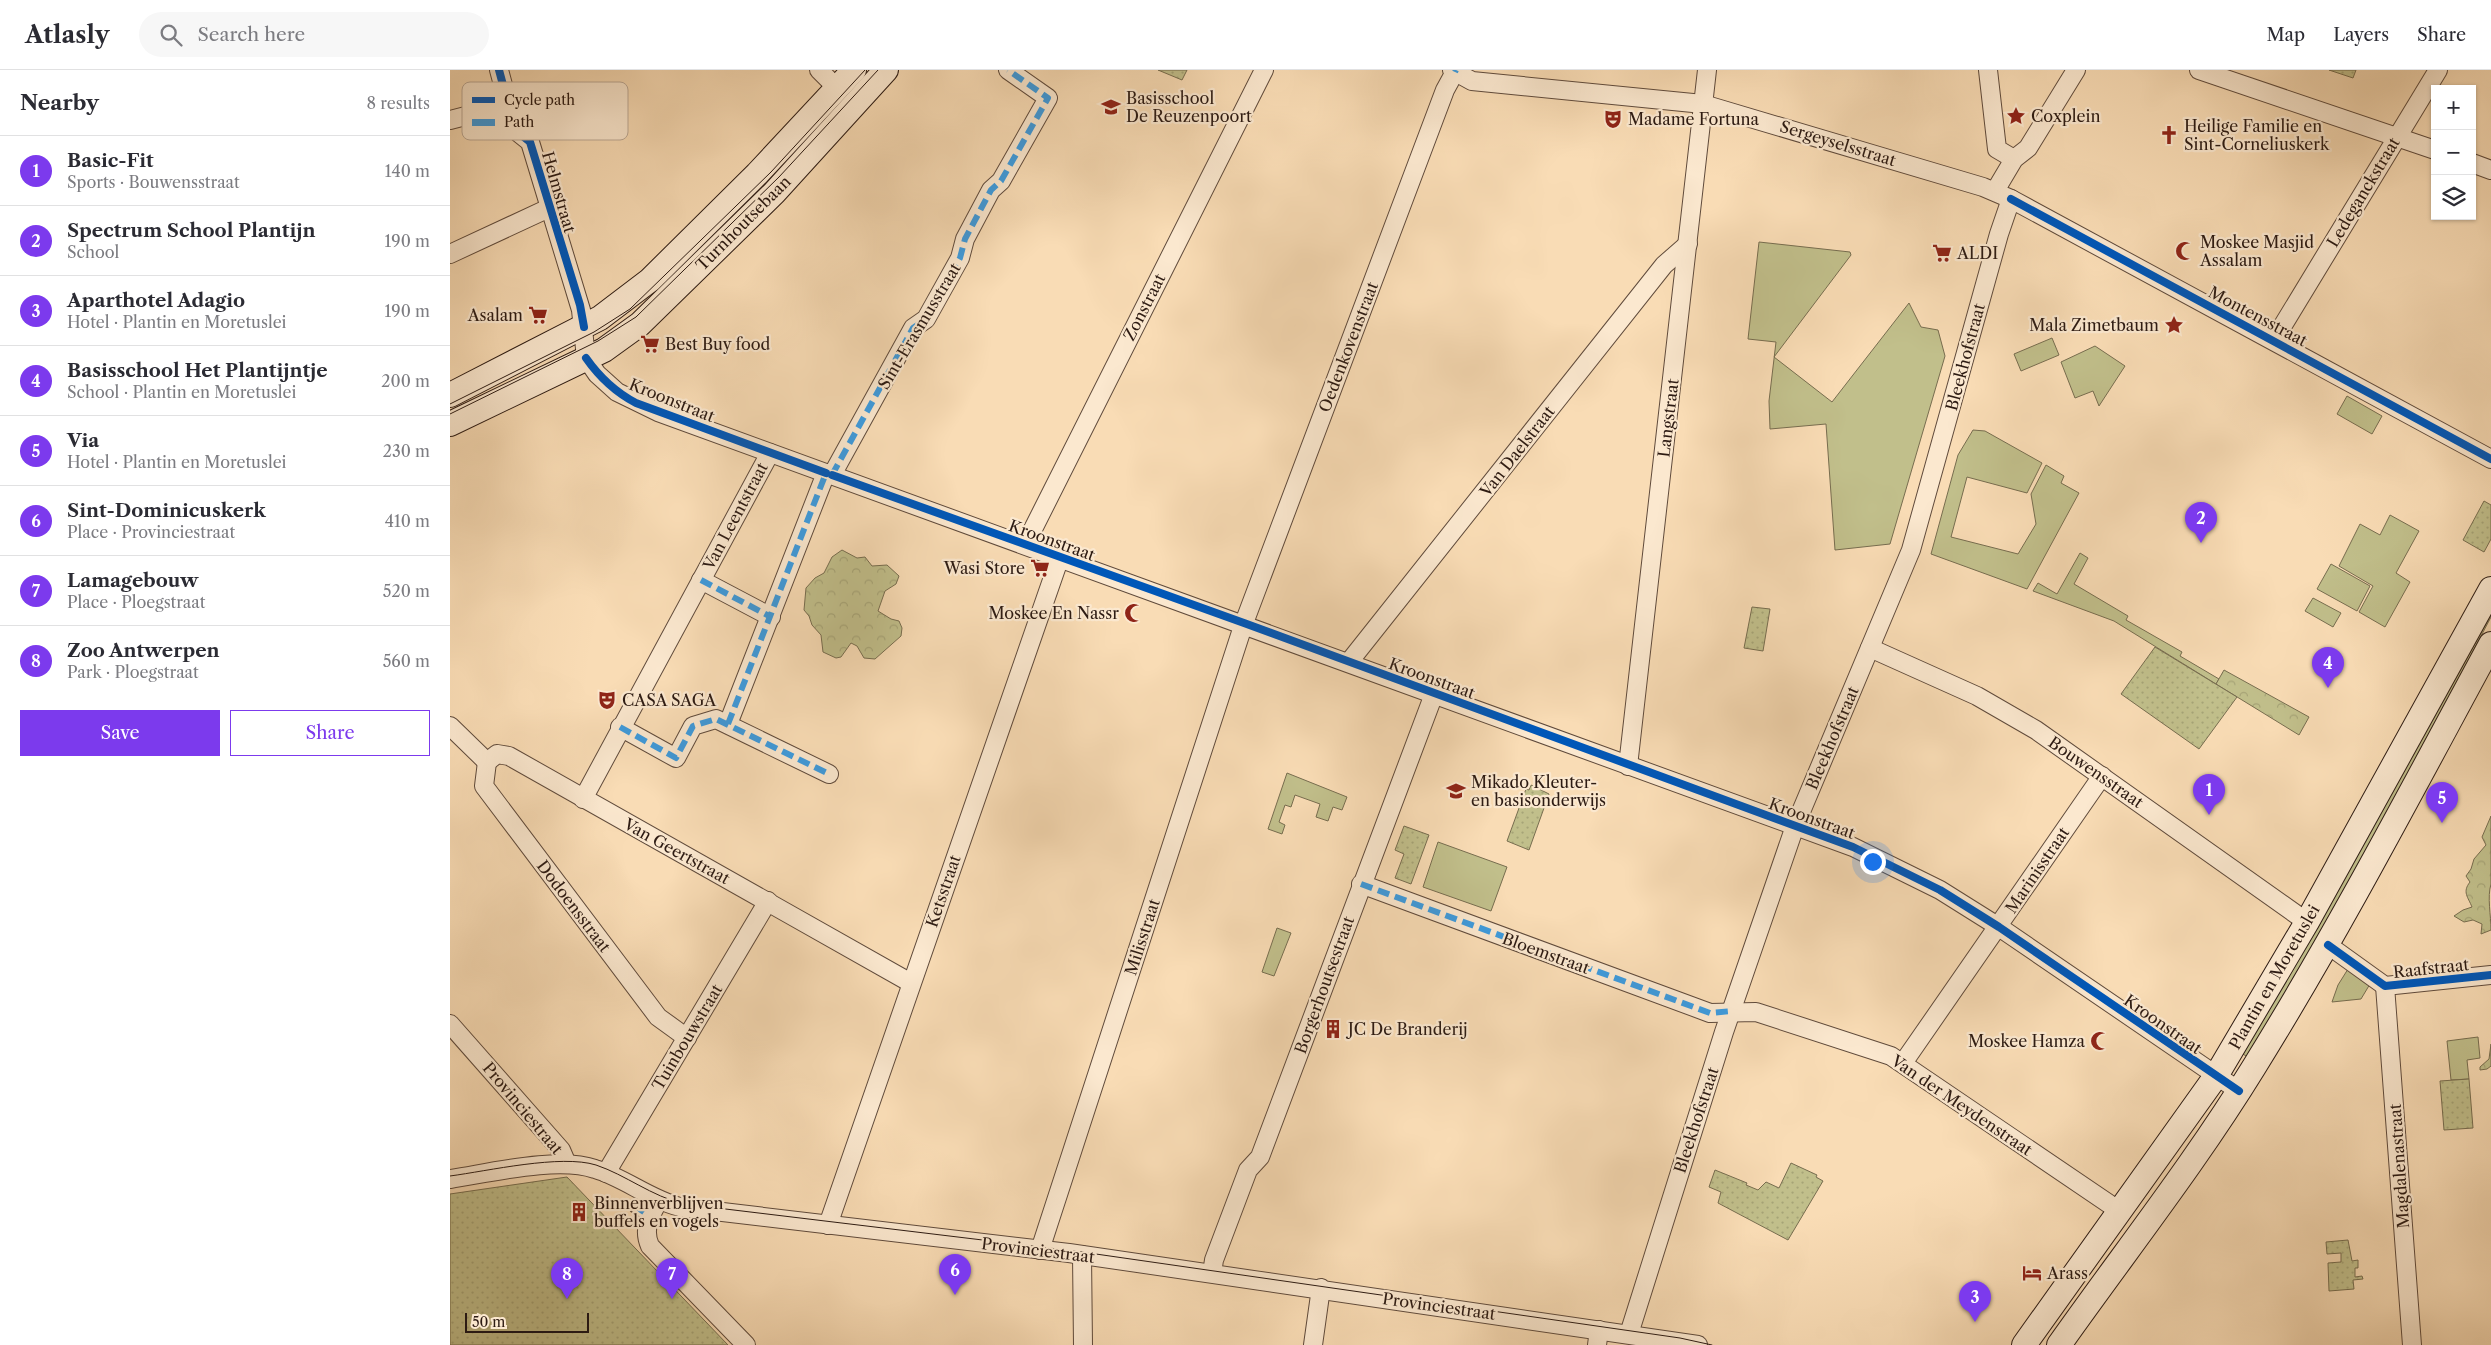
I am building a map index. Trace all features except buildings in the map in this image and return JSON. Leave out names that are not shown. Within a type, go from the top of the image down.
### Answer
[{"type":"main road","name":"Turnhoutsebaan","points":[[450,395],[584,327],[614,309],[650,280],[757,174],[854,70]]},
{"type":"main road","name":"Turnhoutsebaan","points":[[450,424],[604,350],[625,335],[670,296],[774,193],[886,70]]},
{"type":"main road","name":"Plantin en Moretuslei","points":[[2024,1345],[2121,1212],[2216,1076],[2308,922],[2491,589]]},
{"type":"main road","name":"Plantin en Moretuslei","points":[[2060,1345],[2238,1092],[2328,944],[2491,644]]},
{"type":"street","points":[[819,70],[837,88]]},
{"type":"street","name":"Sint-Erasmusstraat","points":[[771,617],[829,474],[913,328],[926,320],[960,258],[965,239],[991,190],[1001,181],[1048,98],[1008,70]]},
{"type":"street","name":"Zonstraat","points":[[1025,545],[1264,70]]},
{"type":"street","name":"Langstraat","points":[[1628,766],[1707,70]]},
{"type":"street","points":[[1988,70],[1997,149],[2014,159]]},
{"type":"street","points":[[1995,191],[2014,159],[2028,148],[2076,70]]},
{"type":"street","points":[[2199,70],[2431,149]]},
{"type":"street","name":"Ledeganckstraat","points":[[2274,340],[2438,70]]},
{"type":"street","name":"Sergeyselsstraat","points":[[1454,71],[1472,81],[1703,104],[1995,191],[2011,199]]},
{"type":"street","name":"Oedenkovenstraat","points":[[1244,623],[1445,90],[1454,71]]},
{"type":"street","name":"Helmstraat","points":[[528,140],[530,142],[580,305],[584,327]]},
{"type":"street","points":[[2476,164],[2491,170]]},
{"type":"street","name":"Montensstraat","points":[[2011,199],[2491,459]]},
{"type":"street","name":"Bleekhofstraat","points":[[1629,1334],[1669,1202],[1795,826],[1911,550],[1999,234],[2011,199]]},
{"type":"street","points":[[450,254],[549,208]]},
{"type":"street","name":"Van Daelstraat","points":[[1349,662],[1664,265],[1688,244]]},
{"type":"street","points":[[584,327],[586,358]]},
{"type":"street","name":"Kroonstraat","points":[[586,358],[597,374],[617,392],[636,403],[1244,623],[1795,826],[1887,862],[1940,890],[1999,927],[2238,1092]]},
{"type":"street","name":"Van Leentstraat","points":[[583,799],[620,727],[770,453]]},
{"type":"street","name":"Ketsstraat","points":[[828,1225],[1060,557]]},
{"type":"street","name":"Van Leentstraat","points":[[701,580],[771,617]]},
{"type":"street","points":[[728,724],[771,617]]},
{"type":"street","name":"Milisstraat","points":[[1040,1250],[1244,623]]},
{"type":"street","name":"Bouwensstraat","points":[[1870,648],[1977,696],[2036,730],[2308,922]]},
{"type":"street","name":"Borgerhoutsestraat","points":[[1212,1273],[1214,1260],[1248,1170],[1260,1157],[1434,694]]},
{"type":"street","points":[[620,727],[676,758],[693,726],[716,719],[830,774]]},
{"type":"street","points":[[450,726],[487,762]]},
{"type":"street","name":"Van Geertstraat","points":[[487,762],[496,754],[509,756],[911,983]]},
{"type":"street","name":"Dodoensstraat","points":[[487,762],[484,786],[658,1017],[687,1038]]},
{"type":"street","name":"Marinisstraat","points":[[1903,1063],[2102,776]]},
{"type":"street","name":"Bloemstraat","points":[[1361,884],[1710,1013],[1732,1011]]},
{"type":"street","name":"Tuinbouwstraat","points":[[606,1173],[768,902]]},
{"type":"street","name":"Raafstraat","points":[[2328,944],[2385,986],[2491,975]]},
{"type":"street","name":"Magdalenastraat","points":[[2385,986],[2412,1345]]},
{"type":"street","name":"Van der Meydenstraat","points":[[1732,1011],[1756,1012],[1891,1056],[2121,1212]]},
{"type":"street","name":"Provinciestraat","points":[[450,1024],[561,1150],[567,1164],[587,1166],[606,1173],[660,1200],[680,1207],[1082,1255],[1320,1288],[1598,1337],[1629,1334],[1698,1345]]},
{"type":"street","points":[[450,1179],[567,1164]]},
{"type":"street","points":[[660,1200],[647,1223],[646,1234],[650,1246],[746,1345]]},
{"type":"street","points":[[1082,1255],[1083,1345]]},
{"type":"street","points":[[1313,1345],[1320,1288]]},
{"type":"green space","points":[[1158,70],[1187,70],[1182,80]]},
{"type":"green space","points":[[2329,70],[2356,70],[2353,78]]},
{"type":"green space","points":[[1759,242],[1850,252],[1851,255],[1774,357],[1776,342],[1748,339]]},
{"type":"green space","points":[[1909,303],[1921,327],[1938,330],[1945,356],[1890,544],[1835,550],[1826,424],[1770,429],[1769,401],[1774,357],[1832,402]]},
{"type":"green space","points":[[2052,338],[2059,355],[2021,371],[2014,354]]},
{"type":"green space","points":[[2095,346],[2125,366],[2099,406],[2093,391],[2075,398],[2061,362]]},
{"type":"green space","points":[[2347,396],[2382,416],[2372,434],[2337,414]]},
{"type":"green space","points":[[1973,430],[1985,431],[2042,463],[2027,493],[1967,477],[1951,537],[2018,554],[2036,524],[2031,494],[2046,465],[2064,476],[2061,483],[2079,493],[2027,589],[1931,554],[1958,455]]},
{"type":"green space","points":[[2484,501],[2491,505],[2491,539],[2484,552],[2463,540]]},
{"type":"green space","points":[[2390,515],[2419,531],[2396,573],[2410,582],[2385,627],[2359,612],[2373,586],[2339,566],[2360,524],[2380,535]]},
{"type":"green space","points":[[842,550],[857,558],[865,557],[872,566],[887,565],[899,576],[896,584],[885,591],[878,611],[891,619],[899,621],[902,628],[901,636],[875,659],[864,658],[857,646],[851,643],[841,657],[836,658],[823,652],[821,635],[812,625],[809,616],[804,610],[806,588],[815,578],[824,573],[832,557]]},
{"type":"green space","points":[[2080,553],[2088,558],[2074,584],[2128,616],[2126,620],[2182,652],[2180,656],[2219,679],[2216,684],[2114,621],[2033,591],[2038,583],[2057,594]]},
{"type":"green space","points":[[2331,564],[2370,586],[2357,611],[2317,589]]},
{"type":"green space","points":[[2313,598],[2341,613],[2333,627],[2305,611]]},
{"type":"green space","points":[[2491,604],[2491,617],[2471,655],[2462,683],[2251,1059],[2238,1051]]},
{"type":"green space","points":[[1752,607],[1770,609],[1763,651],[1744,648]]},
{"type":"green space","points":[[2155,647],[2237,697],[2199,749],[2121,694]]},
{"type":"green space","points":[[2224,670],[2309,717],[2299,735],[2216,684]]},
{"type":"green space","points":[[1287,773],[1347,797],[1342,810],[1333,807],[1328,821],[1316,817],[1320,804],[1295,795],[1291,807],[1285,805],[1279,822],[1285,825],[1282,834],[1268,829]]},
{"type":"green space","points":[[1531,785],[1549,794],[1529,850],[1507,841],[1526,789],[1529,790]]},
{"type":"green space","points":[[2491,816],[2491,884],[2489,900],[2491,930],[2481,934],[2482,924],[2473,920],[2464,922],[2454,916],[2472,907],[2466,895],[2466,889],[2470,882],[2466,876],[2471,869],[2474,859],[2486,845],[2482,837]]},
{"type":"green space","points":[[1404,826],[1429,835],[1411,884],[1395,878],[1404,854],[1395,850]]},
{"type":"green space","points":[[1438,842],[1507,867],[1491,911],[1423,887]]},
{"type":"green space","points":[[1277,928],[1291,933],[1274,976],[1262,972]]},
{"type":"green space","points":[[2348,969],[2370,984],[2361,999],[2332,1002],[2338,985]]},
{"type":"green space","points":[[2478,1037],[2480,1058],[2467,1060],[2469,1079],[2451,1080],[2447,1041]]},
{"type":"green space","points":[[2491,1044],[2491,1066],[2480,1070],[2480,1067],[2489,1059]]},
{"type":"green space","points":[[2469,1079],[2473,1128],[2444,1130],[2440,1081]]},
{"type":"green space","points":[[1791,1163],[1817,1175],[1816,1177],[1823,1181],[1788,1240],[1718,1203],[1721,1192],[1709,1187],[1715,1170],[1747,1183],[1746,1185],[1758,1190],[1766,1182],[1779,1188]]},
{"type":"green space","points":[[567,1177],[728,1345],[450,1345],[450,1194]]},
{"type":"green space","points":[[2348,1240],[2352,1261],[2358,1260],[2358,1268],[2355,1268],[2355,1277],[2362,1276],[2363,1279],[2353,1280],[2354,1289],[2329,1291],[2328,1263],[2341,1262],[2341,1253],[2327,1254],[2326,1242]]},
{"type":"tram line","points":[[450,404],[594,332],[630,309],[771,172],[865,70]]},
{"type":"tram line","points":[[450,414],[598,341],[636,317],[779,177],[878,70]]},
{"type":"tram line","points":[[450,1176],[544,1162],[581,1162],[607,1169],[661,1196],[684,1204],[1082,1252],[1680,1338],[1712,1345]]},
{"type":"marked path","points":[[832,475],[913,328],[926,319],[960,258],[965,239],[991,190],[1001,181],[1048,98],[1008,70]]},
{"type":"marked path","points":[[728,724],[826,473]]},
{"type":"marked path","points":[[701,580],[771,617]]},
{"type":"marked path","points":[[620,727],[676,758],[693,726],[716,719],[829,774]]},
{"type":"marked path","points":[[1361,884],[1710,1013],[1732,1011]]},
{"type":"marked path","points":[[635,1206],[644,1212]]},
{"type":"cycle path","points":[[499,70],[502,82]]},
{"type":"cycle path","points":[[528,140],[530,142],[580,305],[584,327]]},
{"type":"cycle path","points":[[2011,199],[2491,459]]},
{"type":"cycle path","points":[[586,358],[608,384],[636,403],[826,473]]},
{"type":"cycle path","points":[[832,475],[1244,623],[1853,847],[1940,890],[1999,927],[2239,1091]]},
{"type":"cycle path","points":[[2328,945],[2385,986],[2491,975]]},
{"type":"place","name":"Basisschool De Reuzenpoort","points":[[1111,107]]},
{"type":"place","name":"Coxplein","points":[[2016,116]]},
{"type":"place","name":"Madame Fortuna","points":[[1613,119]]},
{"type":"place","name":"Heilige Familie en Sint-Corneliuskerk","points":[[2169,135]]},
{"type":"place","name":"Moskee Masjid Assalam","points":[[2185,251]]},
{"type":"place","name":"ALDI","points":[[1942,253]]},
{"type":"place","name":"Asalam","points":[[538,315]]},
{"type":"place","name":"Mala Zimetbaum","points":[[2174,325]]},
{"type":"place","name":"Best Buy food","points":[[650,344]]},
{"type":"place","name":"Spectrum School Plantijn","points":[[2201,543]]},
{"type":"place","name":"Wasi Store","points":[[1040,568]]},
{"type":"place","name":"Moskee En Nassr","points":[[1134,613]]},
{"type":"place","name":"Basisschool Het Plantijntje","points":[[2328,688]]},
{"type":"place","name":"CASA SAGA","points":[[607,700]]},
{"type":"place","name":"Mikado Kleuter- en basisonderwijs","points":[[1456,791]]},
{"type":"place","name":"Basic-Fit","points":[[2209,815]]},
{"type":"place","name":"Via","points":[[2442,823]]},
{"type":"place","name":"JC De Branderij","points":[[1333,1029]]},
{"type":"place","name":"Moskee Hamza","points":[[2100,1041]]},
{"type":"place","name":"Binnenverblijven buffels en vogels","points":[[579,1212]]},
{"type":"place","name":"Arass","points":[[2032,1273]]},
{"type":"place","name":"Sint-Dominicuskerk","points":[[955,1295]]},
{"type":"place","name":"Zoo Antwerpen","points":[[567,1299]]},
{"type":"place","name":"Lamagebouw","points":[[672,1299]]},
{"type":"place","name":"Aparthotel Adagio","points":[[1975,1322]]}]
